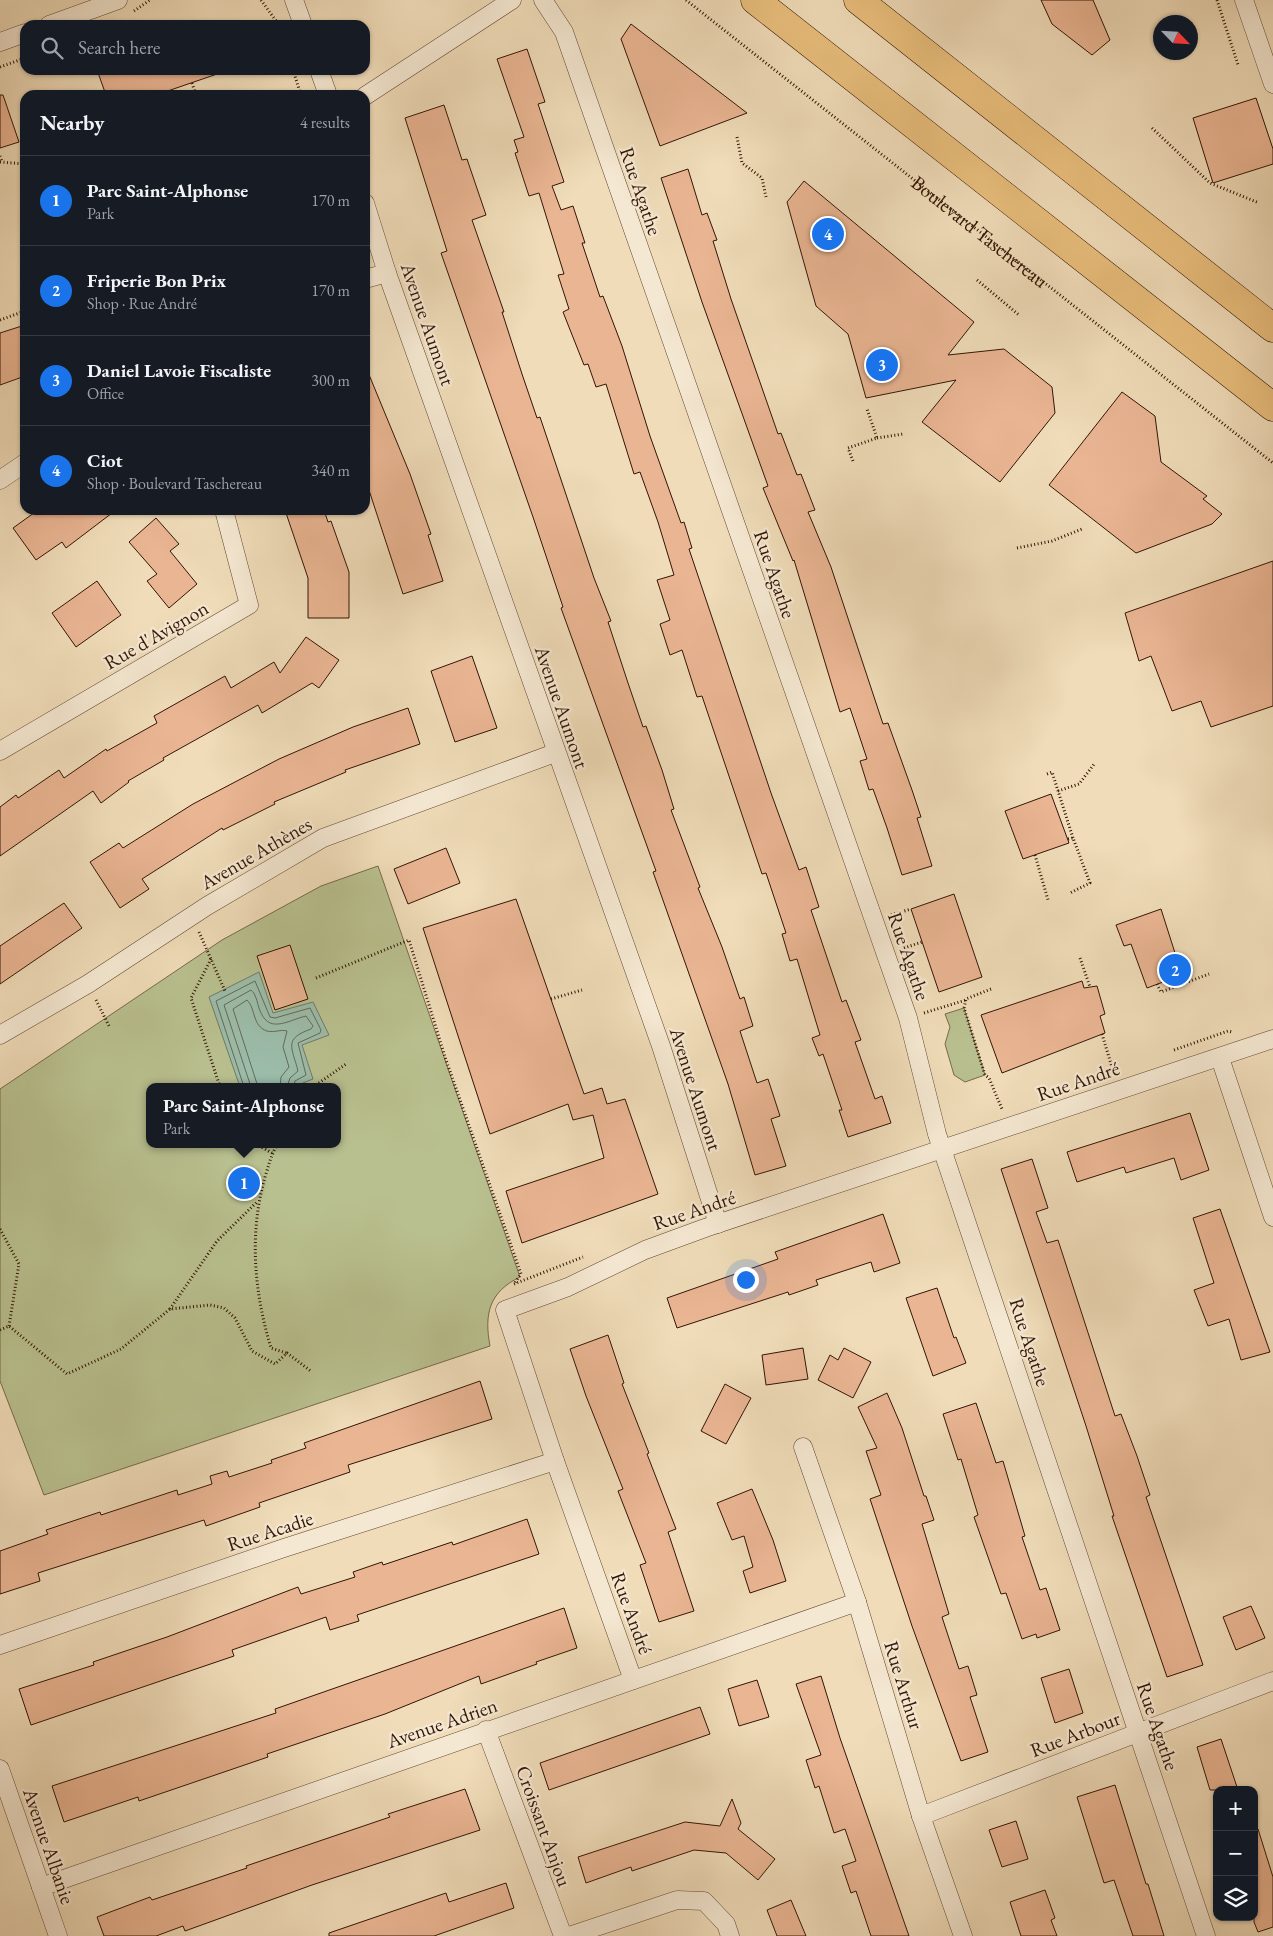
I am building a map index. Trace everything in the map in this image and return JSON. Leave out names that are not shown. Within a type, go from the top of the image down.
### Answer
[{"type":"main road","points":[[754,0],[1273,407]]},
{"type":"main road","points":[[858,0],[1273,328]]},
{"type":"street","points":[[63,20],[118,0]]},
{"type":"street","points":[[294,0],[301,20]]},
{"type":"street","points":[[370,93],[512,0]]},
{"type":"street","name":"Rue Agathe","points":[[543,0],[564,32],[908,1018],[937,1134],[944,1149],[1206,1936]]},
{"type":"street","points":[[1244,0],[1273,84]]},
{"type":"street","points":[[0,42],[20,35]]},
{"type":"street","points":[[321,75],[326,90]]},
{"type":"street","name":"Avenue Aumont","points":[[370,219],[387,273],[555,753],[661,1046],[718,1224]]},
{"type":"street","points":[[370,278],[387,273]]},
{"type":"street","points":[[0,480],[20,466]]},
{"type":"street","name":"Rue d'Avignon","points":[[0,752],[249,605],[225,515]]},
{"type":"street","name":"Avenue Athènes","points":[[0,1035],[88,984],[192,916],[323,838],[555,753]]},
{"type":"street","name":"Rue André","points":[[633,1680],[555,1461],[505,1310],[568,1287],[645,1250],[718,1224],[1273,1040]]},
{"type":"street","points":[[1220,1058],[1273,1217]]},
{"type":"street","name":"Rue Arthur","points":[[803,1447],[857,1602],[921,1816],[962,1936]]},
{"type":"street","name":"Rue Acadie","points":[[0,1645],[284,1548],[555,1461]]},
{"type":"street","name":"Avenue Adrien","points":[[41,1887],[857,1602]]},
{"type":"street","name":"Rue Arbour","points":[[921,1816],[1273,1681]]},
{"type":"street","name":"Croissant Anjou","points":[[486,1730],[563,1936]]},
{"type":"street","name":"Avenue Albanie","points":[[0,1769],[58,1936]]},
{"type":"street","points":[[568,1936],[677,1900],[704,1901],[726,1924],[730,1936]]},
{"type":"path","points":[[261,0],[275,20]]},
{"type":"path","name":"Boulevard Taschereau","points":[[686,0],[1273,462]]},
{"type":"path","points":[[1217,0],[1238,65]]},
{"type":"path","points":[[0,66],[20,60]]},
{"type":"path","points":[[295,75],[299,90]]},
{"type":"path","points":[[192,83],[194,90]]},
{"type":"path","points":[[1152,128],[1210,183],[1259,203]]},
{"type":"path","points":[[737,137],[742,163],[762,178],[766,197]]},
{"type":"path","points":[[0,156],[1,162],[20,164]]},
{"type":"path","points":[[977,280],[1019,315]]},
{"type":"path","points":[[0,320],[20,313]]},
{"type":"path","points":[[867,409],[877,438]]},
{"type":"path","points":[[853,461],[848,448],[877,438],[903,434]]},
{"type":"path","points":[[1017,548],[1052,541],[1082,529]]},
{"type":"path","points":[[1058,791],[1079,784],[1095,763]]},
{"type":"path","points":[[1047,774],[1052,772],[1073,838],[1090,882],[1070,893]]},
{"type":"path","points":[[1068,839],[1073,838]]},
{"type":"path","points":[[1035,855],[1048,900]]},
{"type":"path","points":[[192,916],[225,991]]},
{"type":"path","points":[[316,978],[409,940],[445,1057],[521,1274]]},
{"type":"path","points":[[1080,958],[1090,987]]},
{"type":"path","points":[[211,959],[191,998],[219,1083]]},
{"type":"path","points":[[1158,984],[1161,992],[1209,974]]},
{"type":"path","points":[[88,984],[109,1026]]},
{"type":"path","points":[[908,1018],[966,1000],[991,989]]},
{"type":"path","points":[[551,999],[582,990]]},
{"type":"path","points":[[966,1000],[964,1008],[985,1075],[989,1078],[1009,1126]]},
{"type":"path","points":[[1102,1034],[1119,1090]]},
{"type":"path","points":[[320,1083],[346,1064]]},
{"type":"path","points":[[263,1148],[272,1153]]},
{"type":"path","points":[[275,1148],[272,1153],[259,1200],[256,1251],[257,1286],[262,1319],[271,1348],[287,1353],[312,1372]]},
{"type":"path","points":[[9,1326],[67,1374],[121,1349],[170,1309],[217,1241],[259,1200]]},
{"type":"path","points":[[0,1228],[19,1264],[9,1326]]},
{"type":"path","points":[[170,1309],[210,1306],[224,1308],[235,1318],[252,1352],[275,1364],[287,1353]]},
{"type":"path","points":[[0,1330],[9,1326]]},
{"type":"shaded area","points":[[378,866],[520,1277],[501,1290],[491,1305],[488,1324],[490,1346],[44,1495],[0,1381],[0,1089],[222,940],[321,886]]},
{"type":"shaded area","points":[[964,1008],[985,1075],[965,1082],[954,1075],[945,1044],[950,1027],[945,1014]]},
{"type":"water","points":[[259,972],[273,1013],[313,1002],[329,1035],[302,1045],[313,1079],[303,1083],[239,1083],[209,997]]},
{"type":"building","points":[[1041,0],[1093,0],[1110,40],[1092,55],[1052,24]]},
{"type":"building","points":[[631,24],[747,113],[660,146],[621,39]]},
{"type":"building","points":[[527,49],[545,102],[538,104],[564,182],[552,186],[561,210],[573,206],[585,243],[582,243],[600,297],[603,296],[622,346],[650,436],[681,523],[684,522],[692,548],[689,549],[771,793],[799,870],[806,867],[819,907],[811,910],[842,1002],[846,1000],[861,1040],[855,1042],[875,1099],[882,1096],[891,1123],[848,1137],[839,1110],[842,1110],[823,1054],[819,1056],[812,1038],[820,1035],[797,959],[790,961],[782,934],[786,933],[766,873],[762,874],[702,696],[697,697],[682,650],[670,655],[660,624],[670,620],[657,580],[674,575],[658,522],[640,472],[634,474],[606,384],[596,387],[588,364],[584,365],[563,312],[569,309],[558,275],[564,274],[539,193],[529,196],[515,153],[518,152],[514,140],[524,137],[497,59]]},
{"type":"building","points":[[99,75],[214,75],[171,90],[104,90]]},
{"type":"building","points":[[0,95],[3,95],[19,142],[0,148]]},
{"type":"building","points":[[1256,98],[1273,149],[1273,164],[1213,183],[1193,118]]},
{"type":"building","points":[[444,105],[462,160],[467,159],[486,215],[472,220],[504,312],[502,312],[522,374],[537,418],[540,417],[594,578],[611,621],[608,622],[643,727],[646,726],[662,770],[674,809],[671,810],[700,887],[698,888],[722,947],[740,999],[744,997],[753,1026],[740,1031],[757,1083],[768,1079],[780,1116],[771,1119],[786,1166],[755,1175],[728,1084],[653,872],[656,871],[561,608],[563,607],[533,517],[441,253],[447,251],[405,118]]},
{"type":"building","points":[[688,169],[702,215],[707,213],[717,240],[713,241],[731,299],[778,434],[781,433],[797,475],[801,474],[815,510],[808,512],[831,567],[883,724],[888,723],[912,790],[921,817],[917,818],[932,866],[902,875],[873,789],[869,790],[860,761],[867,759],[850,708],[840,712],[794,560],[763,488],[768,486],[702,302],[661,178]]},
{"type":"building","points":[[804,181],[974,322],[948,355],[1004,349],[1052,387],[1055,413],[1000,482],[922,422],[956,380],[866,398],[848,334],[816,306],[787,202]]},
{"type":"building","points":[[20,327],[20,378],[0,385],[0,333]]},
{"type":"building","points":[[370,377],[410,474],[431,534],[428,535],[443,581],[403,594],[370,493]]},
{"type":"building","points":[[1122,392],[1155,416],[1161,462],[1207,496],[1203,499],[1222,514],[1212,524],[1136,553],[1049,485]]},
{"type":"building","points":[[31,515],[109,515],[66,548],[62,542],[36,560],[13,528]]},
{"type":"building","points":[[287,515],[326,515],[328,522],[331,521],[349,572],[349,618],[308,618],[308,578]]},
{"type":"building","points":[[156,518],[179,544],[170,551],[197,584],[169,608],[147,581],[157,574],[129,542]]},
{"type":"building","points":[[1273,561],[1273,706],[1211,727],[1201,701],[1172,711],[1151,656],[1139,661],[1125,613]]},
{"type":"building","points":[[97,581],[121,615],[76,647],[52,613]]},
{"type":"building","points":[[306,637],[339,660],[319,688],[312,683],[262,713],[258,705],[163,758],[164,760],[128,781],[101,803],[93,791],[0,856],[0,807],[16,795],[18,798],[59,770],[64,778],[106,749],[107,751],[157,723],[154,716],[225,676],[231,688],[274,662],[280,673]]},
{"type":"building","points":[[472,656],[497,728],[455,742],[431,671]]},
{"type":"building","points":[[408,708],[420,744],[345,770],[346,772],[274,802],[275,804],[223,830],[222,828],[142,879],[149,889],[120,908],[90,862],[119,843],[123,848],[193,804],[279,759],[353,727]]},
{"type":"building","points":[[1051,794],[1069,843],[1023,859],[1005,811]]},
{"type":"building","points":[[446,848],[460,883],[408,904],[394,869]]},
{"type":"building","points":[[954,894],[982,977],[939,992],[911,909]]},
{"type":"building","points":[[516,899],[584,1094],[602,1088],[607,1104],[625,1099],[658,1194],[522,1243],[506,1191],[604,1158],[593,1115],[573,1120],[568,1104],[490,1134],[423,928]]},
{"type":"building","points":[[64,903],[82,928],[0,984],[0,946]]},
{"type":"building","points":[[1161,909],[1182,975],[1147,988],[1131,944],[1124,946],[1116,925]]},
{"type":"building","points":[[290,945],[308,999],[275,1010],[257,956]]},
{"type":"building","points":[[1082,981],[1084,988],[1097,986],[1105,1014],[1100,1016],[1105,1033],[1002,1073],[981,1015]]},
{"type":"building","points":[[1190,1113],[1209,1170],[1181,1180],[1174,1158],[1126,1173],[1124,1167],[1077,1182],[1067,1152]]},
{"type":"building","points":[[1032,1159],[1048,1208],[1036,1212],[1047,1243],[1058,1240],[1115,1416],[1121,1414],[1137,1456],[1150,1495],[1146,1497],[1203,1665],[1167,1677],[1112,1516],[1114,1516],[1086,1426],[1001,1169]]},
{"type":"building","points":[[1220,1209],[1270,1352],[1241,1360],[1229,1319],[1208,1326],[1194,1290],[1214,1283],[1193,1218]]},
{"type":"building","points":[[883,1214],[900,1263],[874,1272],[871,1262],[816,1280],[818,1285],[789,1295],[788,1292],[677,1328],[667,1298],[778,1259],[775,1252]]},
{"type":"building","points":[[937,1288],[954,1338],[956,1337],[966,1363],[933,1376],[906,1298]]},
{"type":"building","points":[[608,1335],[624,1383],[622,1384],[676,1529],[668,1532],[694,1611],[659,1622],[640,1565],[646,1563],[618,1491],[623,1489],[586,1396],[570,1349]]},
{"type":"building","points":[[803,1348],[808,1379],[766,1385],[762,1355]]},
{"type":"building","points":[[844,1348],[871,1362],[853,1398],[818,1380],[830,1355],[838,1360]]},
{"type":"building","points":[[480,1381],[492,1419],[348,1465],[350,1472],[259,1503],[260,1507],[206,1526],[204,1520],[38,1573],[40,1581],[0,1594],[0,1551],[48,1534],[46,1530],[100,1512],[101,1515],[177,1490],[178,1495],[212,1484],[210,1476],[227,1471],[229,1477],[272,1463],[271,1460],[306,1448],[304,1443]]},
{"type":"building","points":[[725,1384],[751,1398],[726,1444],[701,1431]]},
{"type":"building","points":[[887,1393],[902,1428],[924,1496],[926,1496],[934,1520],[922,1524],[949,1614],[942,1617],[959,1669],[968,1666],[977,1695],[970,1697],[988,1752],[961,1761],[912,1626],[870,1499],[881,1495],[866,1451],[877,1448],[858,1407]]},
{"type":"building","points":[[976,1403],[996,1463],[1003,1461],[1025,1536],[1022,1537],[1040,1590],[1046,1588],[1060,1630],[1037,1638],[1036,1634],[1022,1639],[1006,1593],[1001,1594],[974,1517],[978,1515],[961,1459],[958,1460],[943,1414]]},
{"type":"building","points":[[752,1489],[773,1540],[786,1581],[750,1593],[743,1571],[753,1567],[744,1536],[732,1540],[717,1503]]},
{"type":"building","points":[[527,1519],[539,1554],[357,1615],[359,1621],[330,1630],[326,1617],[232,1650],[234,1656],[31,1725],[19,1689],[94,1665],[93,1662],[167,1637],[298,1587],[301,1594],[355,1577],[353,1572],[382,1562],[383,1565],[452,1542],[453,1545]]},
{"type":"building","points":[[1251,1606],[1265,1638],[1236,1650],[1223,1617]]},
{"type":"building","points":[[564,1608],[577,1648],[481,1684],[479,1676],[385,1714],[267,1754],[268,1757],[139,1801],[138,1797],[64,1822],[52,1786],[276,1713],[275,1709]]},
{"type":"building","points":[[1069,1669],[1083,1713],[1055,1723],[1041,1678]]},
{"type":"building","points":[[821,1676],[840,1738],[909,1936],[871,1936],[856,1891],[851,1893],[842,1866],[856,1861],[845,1829],[834,1833],[819,1786],[815,1788],[806,1760],[821,1755],[796,1684]]},
{"type":"building","points":[[757,1680],[769,1717],[739,1726],[728,1689]]},
{"type":"building","points":[[700,1707],[710,1734],[549,1790],[540,1763]]},
{"type":"building","points":[[1221,1739],[1237,1786],[1213,1786],[1213,1790],[1210,1790],[1197,1747]]},
{"type":"building","points":[[1115,1785],[1164,1936],[1133,1936],[1114,1880],[1104,1883],[1077,1797]]},
{"type":"building","points":[[465,1789],[480,1830],[312,1885],[185,1931],[183,1926],[156,1936],[104,1936],[97,1917],[150,1897],[152,1900],[247,1868],[246,1866],[390,1817],[388,1814]]},
{"type":"building","points":[[732,1799],[741,1823],[738,1829],[775,1859],[758,1880],[726,1853],[694,1850],[632,1871],[631,1867],[586,1883],[578,1857],[685,1822],[720,1826]]},
{"type":"building","points":[[1016,1821],[1028,1859],[1002,1867],[989,1830]]},
{"type":"building","points":[[1258,1829],[1273,1877],[1273,1927],[1258,1932],[1254,1922],[1258,1921]]},
{"type":"building","points":[[506,1883],[514,1908],[434,1936],[329,1936],[329,1933],[446,1893],[449,1902]]},
{"type":"building","points":[[1045,1890],[1055,1918],[1051,1920],[1057,1936],[1021,1936],[1010,1902]]},
{"type":"building","points":[[791,1900],[806,1936],[777,1936],[767,1910]]},
{"type":"place","name":"Ciot","points":[[828,234]]},
{"type":"place","name":"Daniel Lavoie Fiscaliste","points":[[882,365]]},
{"type":"place","name":"Friperie Bon Prix","points":[[1175,970]]},
{"type":"place","name":"Parc Saint-Alphonse","points":[[244,1183]]}]
